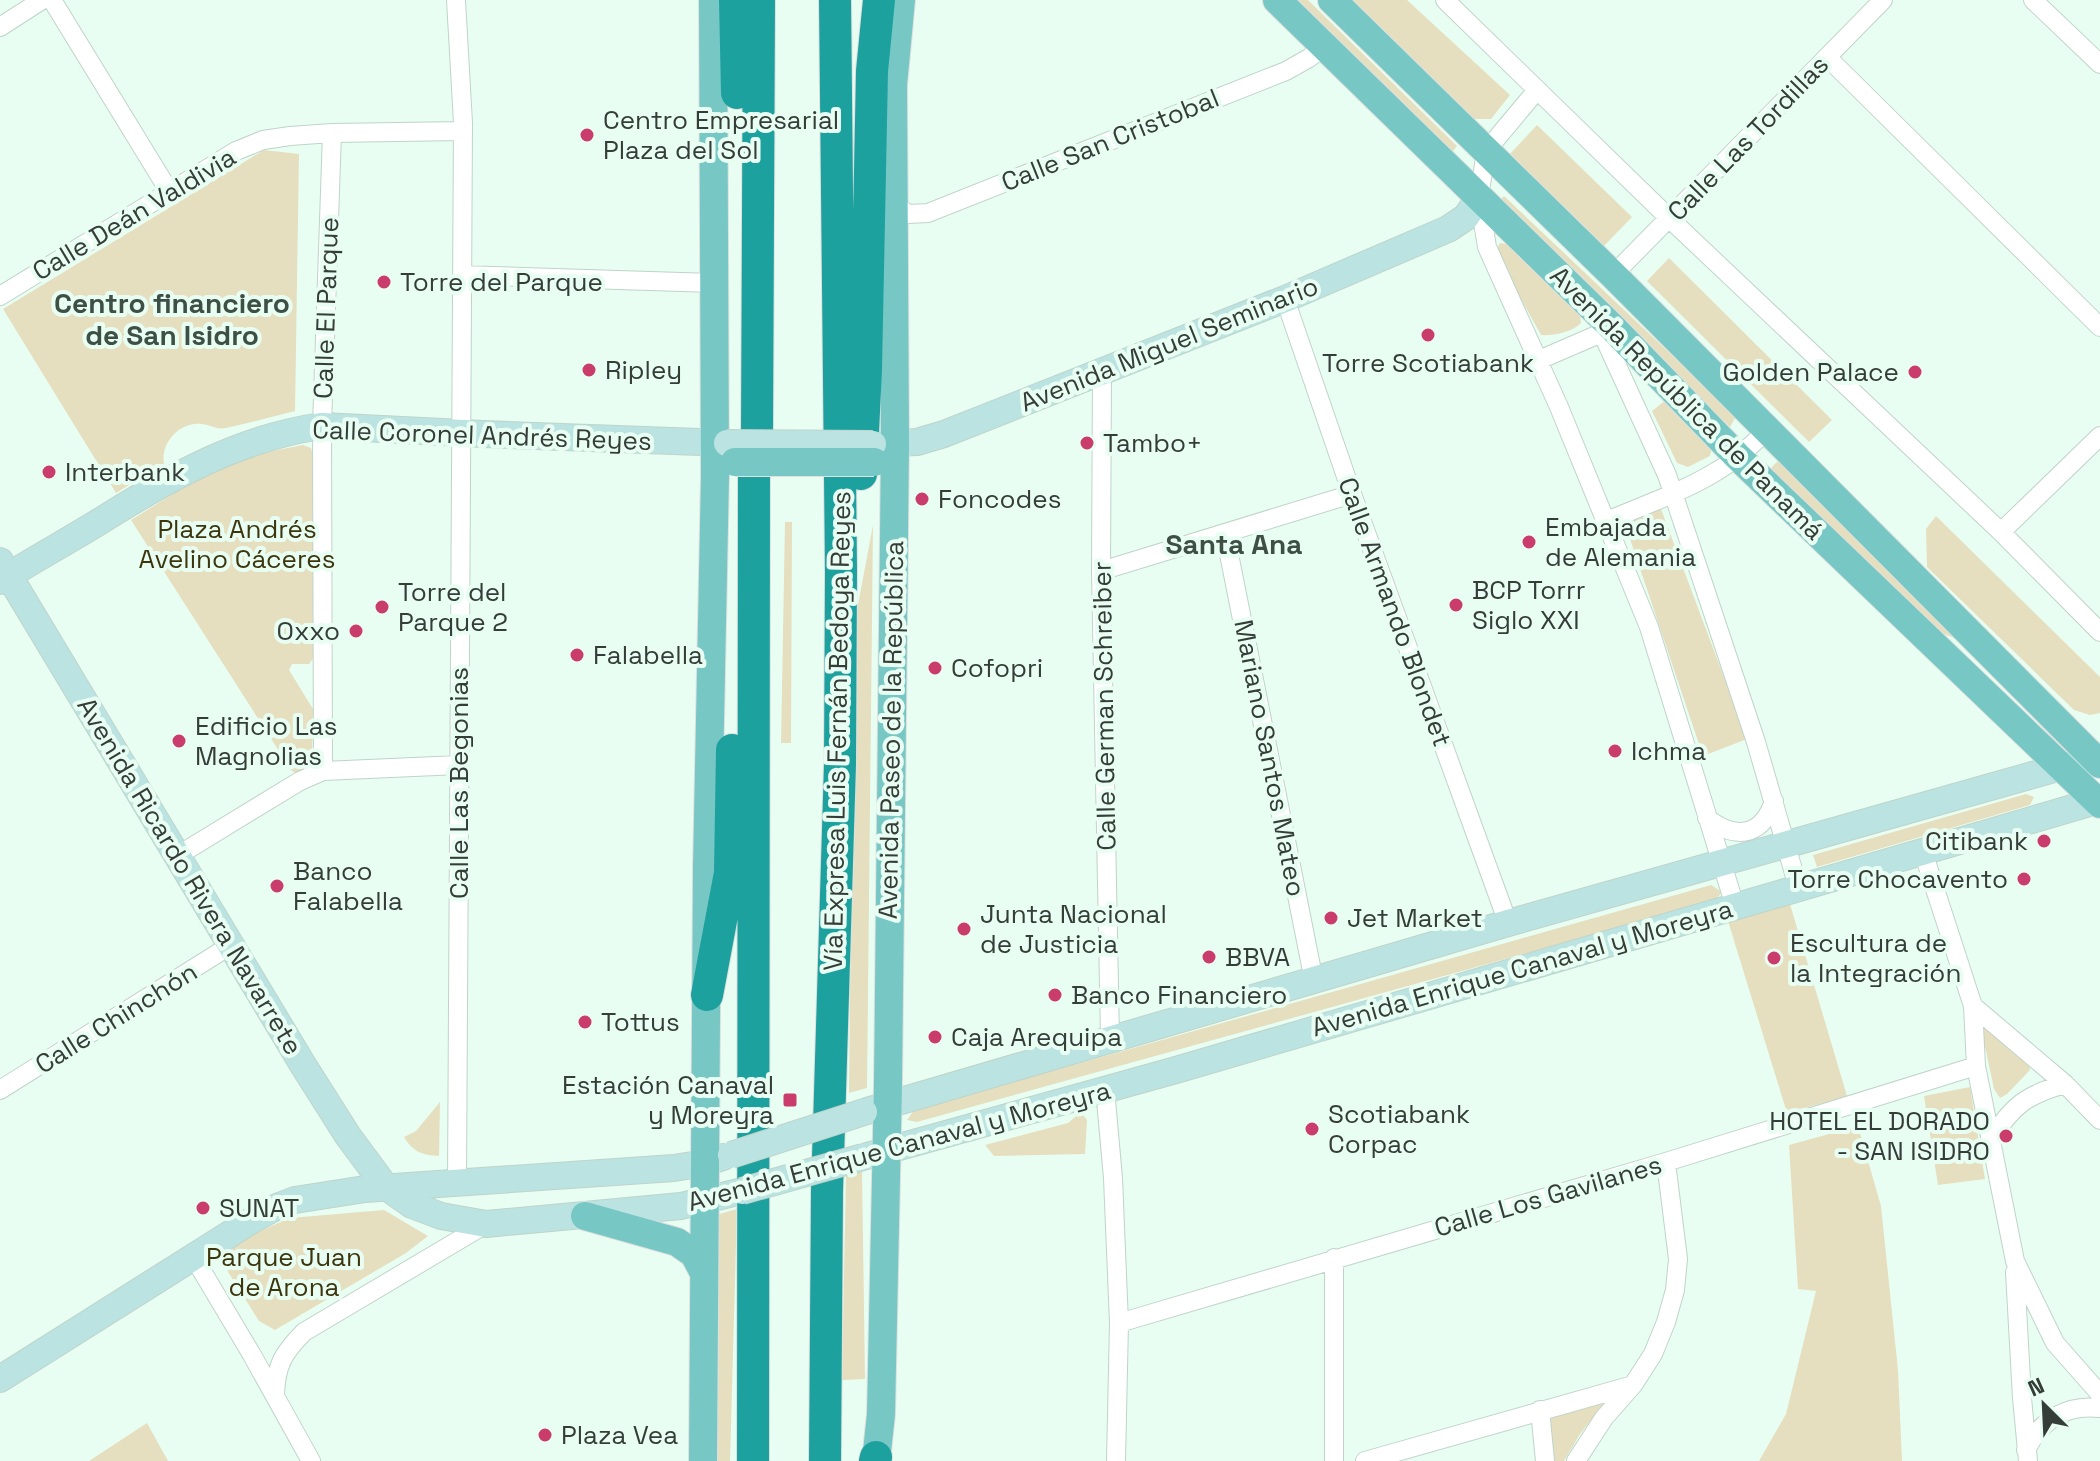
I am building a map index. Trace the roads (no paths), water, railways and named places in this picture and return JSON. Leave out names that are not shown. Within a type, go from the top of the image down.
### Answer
[{"type":"highway","points":[[735,0],[738,172],[747,235],[757,273]]},
{"type":"highway","points":[[707,995],[730,873],[738,487],[730,452],[757,273],[759,0]]},
{"type":"highway","name":"Vía Expresa Luis Fernán Bedoya Reyes","points":[[825,1461],[827,1191],[840,764],[835,0]]},
{"type":"highway","points":[[841,571],[860,499],[872,71],[879,0]]},
{"type":"highway","points":[[730,452],[754,460],[753,1461]]},
{"type":"main road","points":[[703,1461],[705,1201],[718,1159],[707,995],[707,851],[730,452],[713,283],[713,0]]},
{"type":"main road","name":"Avenida Paseo de la República","points":[[876,1460],[881,1414],[875,1109],[884,458],[893,85],[901,0]]},
{"type":"main road","name":"Avenida República de Panamá","points":[[1277,0],[1738,457],[2099,801]]},
{"type":"main road","name":"Avenida República de Panamá","points":[[1332,0],[1613,275],[2098,759]]},
{"type":"main road","points":[[730,452],[884,458]]},
{"type":"main road","points":[[585,1216],[677,1242],[694,1254],[704,1273]]},
{"type":"street","points":[[0,27],[42,0]]},
{"type":"street","points":[[52,0],[169,191]]},
{"type":"street","name":"Calle Las Begonias","points":[[456,0],[463,131],[457,1182]]},
{"type":"street","points":[[1445,0],[1670,219],[2001,532],[2100,632]]},
{"type":"street","name":"Calle Las Tordillas","points":[[1613,275],[1883,0]]},
{"type":"street","points":[[2033,0],[2100,64]]},
{"type":"street","name":"Calle San Cristobal","points":[[892,203],[908,214],[928,213],[1286,71],[1325,46]]},
{"type":"street","points":[[1827,57],[2100,327]]},
{"type":"street","points":[[1537,90],[1486,151],[1479,198],[1487,247],[1539,360],[1649,627],[1735,906]]},
{"type":"street","name":"Calle Deán Valdivia","points":[[0,296],[236,151],[263,140],[332,133],[463,131]]},
{"type":"street","name":"Calle El Parque","points":[[323,771],[322,426],[332,133]]},
{"type":"street","name":"Avenida Miguel Seminario","points":[[884,458],[917,442],[1285,299],[1448,229],[1466,217],[1479,198]]},
{"type":"street","points":[[462,275],[713,283]]},
{"type":"street","name":"Calle Armando Blondet","points":[[1285,299],[1352,494],[1508,923]]},
{"type":"street","points":[[1539,360],[1608,330],[1661,457],[1774,801],[1798,887]]},
{"type":"street","name":"Calle German Schreiber","points":[[1102,372],[1101,571],[1110,1039]]},
{"type":"street","name":"Calle Coronel Andrés Reyes","points":[[3,573],[191,467],[297,429],[322,426],[461,433],[730,452]]},
{"type":"street","points":[[1607,521],[1718,471],[1766,431]]},
{"type":"street","points":[[2001,532],[2100,436]]},
{"type":"street","points":[[1101,571],[1352,494]]},
{"type":"street","name":"Mariano Santos Mateo","points":[[1225,534],[1314,981]]},
{"type":"street","name":"Avenida Ricardo Rivera Navarrete","points":[[3,573],[36,618],[348,1136],[385,1186]]},
{"type":"street","name":"Avenida Enrique Canaval y Moreyra","points":[[385,1186],[674,1168],[718,1159],[875,1109],[1508,923],[2098,759]]},
{"type":"street","points":[[177,856],[300,781],[323,771],[459,765]]},
{"type":"street","points":[[1707,818],[1732,832],[1746,832],[1760,826],[1769,815],[1774,801]]},
{"type":"street","name":"Avenida Enrique Canaval y Moreyra","points":[[385,1186],[427,1212],[486,1224],[681,1206],[705,1201],[1196,1064],[2099,801]]},
{"type":"street","points":[[1923,852],[1973,1006],[1976,1066],[2015,1261],[2027,1456]]},
{"type":"street","name":"Calle Chinchón","points":[[0,1090],[231,945]]},
{"type":"street","points":[[1973,1006],[2065,1084],[2100,1120]]},
{"type":"street","name":"Calle Los Gavilanes","points":[[1119,1323],[1666,1162],[1976,1066]]},
{"type":"street","points":[[1992,1139],[2004,1118],[2021,1102],[2042,1090],[2065,1084]]},
{"type":"street","points":[[1105,1089],[1113,1178],[1119,1323],[1116,1461]]},
{"type":"street","points":[[1576,1461],[1604,1418],[1633,1385],[1653,1354],[1666,1322],[1675,1290],[1678,1259],[1666,1162]]},
{"type":"street","points":[[0,1379],[252,1220],[295,1200],[385,1186]]},
{"type":"street","points":[[275,1395],[275,1377],[284,1354],[304,1332],[486,1224]]},
{"type":"street","points":[[193,1256],[311,1461]]},
{"type":"street","points":[[1334,1258],[1334,1461]]},
{"type":"street","points":[[2015,1261],[2055,1343],[2100,1394]]},
{"type":"street","points":[[1365,1461],[1633,1385]]},
{"type":"street","points":[[2027,1456],[2033,1436],[2057,1414],[2072,1409],[2100,1408]]},
{"type":"street","points":[[1540,1410],[1545,1461]]},
{"type":"place","name":"Centro Empresarial Plaza del Sol","points":[[587,135]]},
{"type":"place","name":"Torre del Parque","points":[[384,282]]},
{"type":"place","name":"Torre Scotiabank","points":[[1428,335]]},
{"type":"place","name":"Ripley","points":[[589,370]]},
{"type":"place","name":"Golden Palace","points":[[1915,372]]},
{"type":"place","name":"Tambo+","points":[[1087,443]]},
{"type":"place","name":"Interbank","points":[[49,472]]},
{"type":"place","name":"Foncodes","points":[[922,499]]},
{"type":"place","name":"Embajada de Alemania","points":[[1529,542]]},
{"type":"place","name":"BCP Torrr Siglo XXI","points":[[1456,605]]},
{"type":"place","name":"Torre del Parque 2","points":[[382,607]]},
{"type":"place","name":"Oxxo","points":[[356,631]]},
{"type":"place","name":"Falabella","points":[[577,655]]},
{"type":"place","name":"Cofopri","points":[[935,668]]},
{"type":"place","name":"Edificio Las Magnolias","points":[[179,741]]},
{"type":"place","name":"Ichma","points":[[1615,751]]},
{"type":"place","name":"Citibank","points":[[2044,841]]},
{"type":"place","name":"Torre Chocavento","points":[[2024,879]]},
{"type":"place","name":"Banco Falabella","points":[[277,886]]},
{"type":"place","name":"Jet Market","points":[[1331,918]]},
{"type":"place","name":"Junta Nacional de Justicia","points":[[964,929]]},
{"type":"place","name":"BBVA","points":[[1209,957]]},
{"type":"place","name":"Escultura de la Integración","points":[[1774,958]]},
{"type":"place","name":"Banco Financiero","points":[[1055,995]]},
{"type":"place","name":"Tottus","points":[[585,1022]]},
{"type":"place","name":"Caja Arequipa","points":[[935,1037]]},
{"type":"place","name":"Estación Canaval y Moreyra","points":[[790,1100]]},
{"type":"place","name":"Scotiabank Corpac","points":[[1312,1129]]},
{"type":"place","name":"HOTEL EL DORADO - SAN ISIDRO","points":[[2006,1136]]},
{"type":"place","name":"SUNAT","points":[[203,1208]]},
{"type":"place","name":"Plaza Vea","points":[[545,1435]]},
{"type":"district","name":"Centro financiero de San Isidro","points":[[172,319]]},
{"type":"district","name":"Santa Ana","points":[[1234,544]]},
{"type":"park label","name":"Plaza Andrés Avelino Cáceres","points":[[237,544]]},
{"type":"park label","name":"Parque Juan de Arona","points":[[284,1272]]}]
